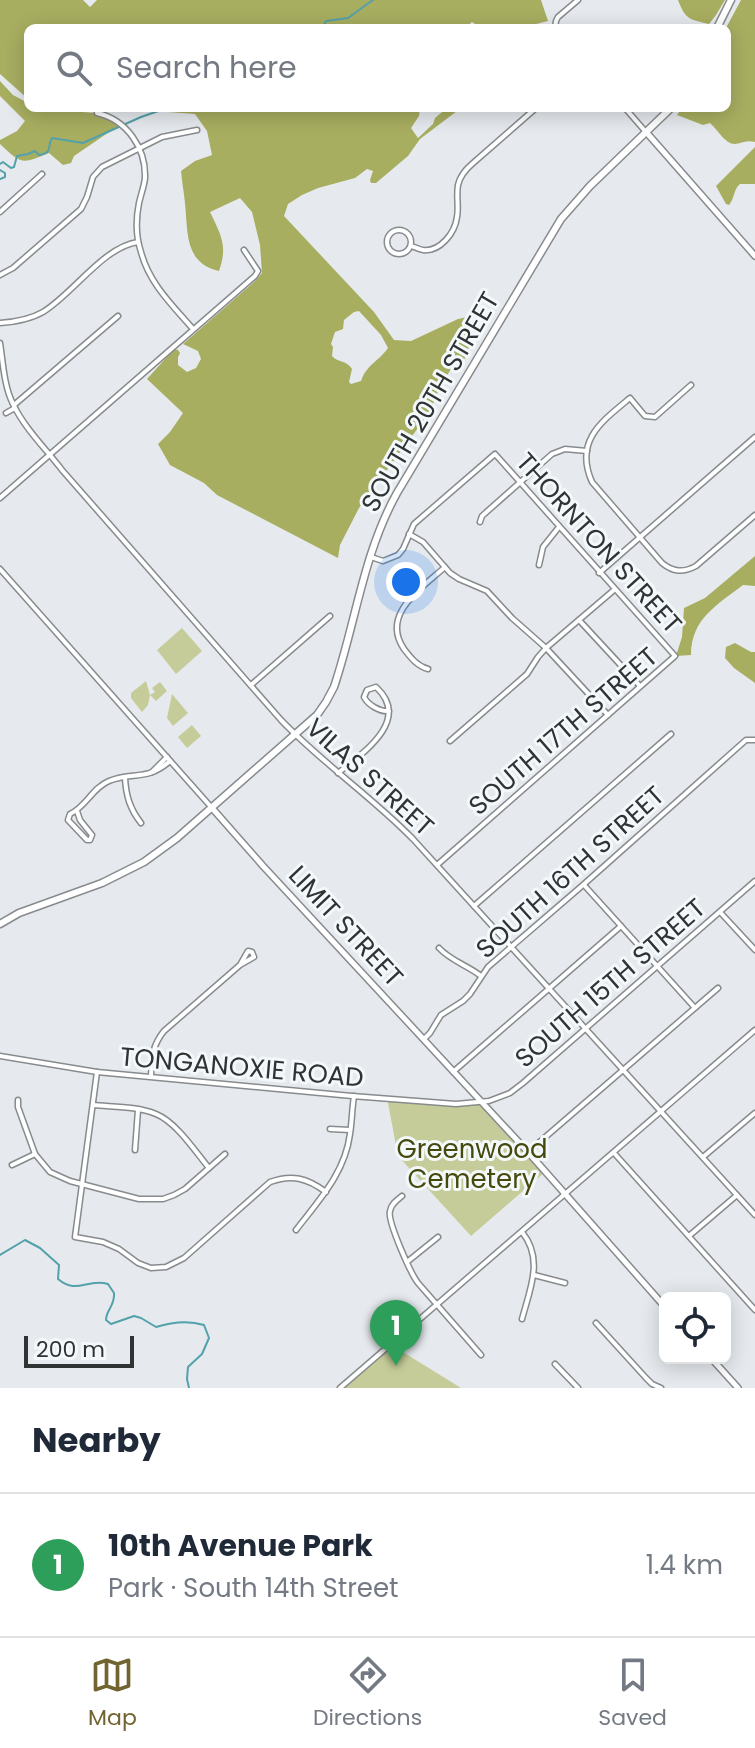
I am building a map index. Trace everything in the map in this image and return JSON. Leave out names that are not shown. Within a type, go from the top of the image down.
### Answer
[{"type":"main road","points":[[719,24],[731,0]]},
{"type":"main road","name":"SOUTH 20TH STREET","points":[[0,924],[19,913],[131,870],[164,849],[317,715],[334,687],[369,556],[383,517],[561,219],[590,186],[667,112]]},
{"type":"street","points":[[556,24],[558,17],[578,0]]},
{"type":"street","points":[[411,246],[431,249],[449,237],[457,221],[462,174],[531,112]]},
{"type":"street","points":[[629,112],[755,256]]},
{"type":"street","points":[[97,113],[123,126],[139,148],[145,176],[138,215],[138,242],[144,263],[154,283],[193,329]]},
{"type":"street","points":[[0,275],[13,268],[81,209],[97,171],[162,137],[197,130]]},
{"type":"street","points":[[0,212],[42,174]]},
{"type":"street","points":[[396,230],[403,231],[410,237],[411,246],[405,253],[394,253],[388,244],[388,237],[396,230]]},
{"type":"street","points":[[0,323],[41,313],[111,254],[138,242]]},
{"type":"street","points":[[0,498],[255,276],[258,271],[244,250]]},
{"type":"street","points":[[6,413],[118,316]]},
{"type":"street","name":"VILAS STREET","points":[[0,343],[7,387],[14,406],[50,455],[296,736],[395,820],[755,1215]]},
{"type":"street","points":[[691,385],[655,417],[645,416],[630,398],[596,429],[587,451],[587,468],[592,482],[669,569],[678,572],[696,566],[755,515]]},
{"type":"street","points":[[599,573],[755,437]]},
{"type":"street","points":[[480,522],[482,516],[552,454],[565,449],[587,451]]},
{"type":"street","name":"THORNTON STREET","points":[[409,534],[414,524],[495,454],[675,656]]},
{"type":"street","points":[[539,565],[543,547],[559,527]]},
{"type":"street","points":[[369,556],[390,560],[403,549],[409,534],[423,542],[459,579],[487,591],[546,648],[608,715]]},
{"type":"street","points":[[428,669],[420,667],[400,642],[398,618],[409,600],[445,567]]},
{"type":"street","name":"LIMIT STREET","points":[[0,569],[263,866],[528,1152],[659,1300]]},
{"type":"street","points":[[450,741],[527,674],[546,648],[614,590]]},
{"type":"street","points":[[251,685],[330,616]]},
{"type":"street","points":[[579,620],[640,687]]},
{"type":"street","name":"SOUTH 17TH STREET","points":[[437,865],[675,656]]},
{"type":"street","points":[[338,773],[377,740],[387,720],[390,707],[386,697],[376,687],[367,690],[365,700],[374,707],[389,711]]},
{"type":"street","points":[[474,906],[671,734]]},
{"type":"street","name":"SOUTH 16TH STREET","points":[[424,1039],[441,1015],[470,994],[488,967],[752,739]]},
{"type":"street","points":[[77,811],[92,835],[90,840],[83,837],[68,820],[70,814],[112,779],[143,776],[168,758]]},
{"type":"street","points":[[125,778],[129,804],[141,823]]},
{"type":"street","name":"SOUTH 15TH STREET","points":[[482,1103],[510,1093],[755,881]]},
{"type":"street","points":[[583,885],[695,1008]]},
{"type":"street","points":[[720,912],[755,950]]},
{"type":"street","points":[[453,1072],[621,926]]},
{"type":"street","points":[[439,948],[448,958],[481,976]]},
{"type":"street","points":[[151,1076],[152,1054],[156,1041],[164,1031],[240,965]]},
{"type":"street","points":[[528,1152],[718,988]]},
{"type":"street","points":[[340,1388],[755,1030]]},
{"type":"street","name":"TONGANOXIE ROAD","points":[[0,1056],[97,1072],[354,1096],[456,1104],[482,1103]]},
{"type":"street","points":[[97,1072],[75,1237],[103,1242],[151,1268],[166,1267],[184,1258],[270,1182],[282,1178],[301,1178],[326,1192]]},
{"type":"street","points":[[296,1230],[326,1192],[341,1166],[354,1096]]},
{"type":"street","points":[[18,1100],[35,1154],[50,1172],[139,1199],[163,1199],[185,1189],[225,1154]]},
{"type":"street","points":[[93,1105],[154,1113],[168,1121],[209,1168]]},
{"type":"street","points":[[135,1150],[138,1110]]},
{"type":"street","points":[[703,1157],[755,1113]]},
{"type":"street","points":[[330,1129],[350,1130]]},
{"type":"street","points":[[614,1153],[755,1310]]},
{"type":"street","points":[[12,1165],[35,1154]]},
{"type":"street","points":[[689,1236],[737,1195]]},
{"type":"street","points":[[402,1196],[389,1214],[413,1277],[481,1355]]},
{"type":"street","points":[[522,1232],[535,1258],[534,1275],[522,1319]]},
{"type":"street","points":[[407,1262],[438,1237]]},
{"type":"street","points":[[534,1275],[565,1283]]},
{"type":"street","points":[[596,1323],[646,1378],[661,1388]]},
{"type":"street","points":[[555,1364],[577,1388]]},
{"type":"street","points":[[716,1364],[738,1388]]},
{"type":"green space","points":[[0,0],[83,0],[90,7],[97,0],[541,0],[548,21],[534,24],[24,24],[24,95],[0,74]]},
{"type":"green space","points":[[678,0],[725,0],[709,24],[689,18]]},
{"type":"green space","points":[[741,0],[755,0],[755,142],[731,143],[710,123],[703,125],[677,115],[679,112],[731,112],[731,24],[728,24]]},
{"type":"green space","points":[[0,81],[13,95],[24,101],[24,112],[98,112],[118,126],[74,156],[71,163],[63,165],[49,153],[27,161],[18,159],[0,144],[0,140],[17,131],[25,121],[0,96]]},
{"type":"green space","points":[[168,112],[420,112],[411,128],[418,138],[442,112],[456,112],[420,139],[408,156],[376,183],[371,183],[373,171],[367,169],[355,178],[302,195],[288,204],[284,216],[374,312],[394,340],[411,341],[458,319],[472,316],[476,320],[464,360],[451,369],[429,413],[359,508],[340,545],[338,558],[217,495],[204,483],[170,465],[158,444],[183,413],[147,379],[174,349],[180,353],[178,365],[187,372],[196,368],[201,359],[198,351],[183,344],[262,273],[260,245],[252,212],[240,198],[210,212],[222,241],[219,271],[199,261],[190,245],[181,171],[195,161],[212,155],[207,131],[195,114]],"holes":[[[359,311],[381,335],[388,348],[366,371],[361,381],[351,384],[352,369],[332,356],[331,344],[335,332],[343,329],[344,320]]]},
{"type":"green space","points":[[755,147],[755,184],[740,184],[729,205],[726,204],[716,186]]},
{"type":"green space","points":[[755,556],[755,586],[743,585],[715,606],[695,632],[691,655],[676,656],[682,637],[684,608],[705,598]]},
{"type":"green space","points":[[182,628],[202,651],[176,674],[157,650]]},
{"type":"green space","points":[[735,643],[755,652],[755,683],[725,658],[726,647]]},
{"type":"green space","points":[[146,681],[150,695],[148,705],[142,712],[131,698],[131,693]]},
{"type":"green space","points":[[160,682],[167,691],[156,701],[150,695],[155,692],[152,688]]},
{"type":"green space","points":[[172,694],[188,713],[173,726],[167,718]]},
{"type":"green space","points":[[192,725],[201,736],[187,748],[178,737]]},
{"type":"green space","name":"Greenwood Cemetery","points":[[387,1098],[482,1103],[545,1172],[471,1236],[398,1156]]},
{"type":"green space","points":[[390,1344],[461,1388],[343,1388]]},
{"type":"waterway","points":[[324,24],[326,21],[348,18],[373,0]]},
{"type":"waterway","points":[[0,164],[3,162],[11,168],[17,156],[35,151],[39,155],[47,152],[52,138],[83,143],[155,112]]},
{"type":"waterway","points":[[0,170],[5,173],[5,177],[0,179]]},
{"type":"waterway","points":[[0,1255],[25,1240],[40,1248],[59,1265],[58,1279],[65,1284],[108,1284],[114,1293],[106,1320],[111,1324],[134,1316],[156,1327],[180,1322],[204,1325],[209,1338],[202,1354],[188,1367],[189,1388]]},
{"type":"place","name":"10th Avenue Park","points":[[396,1366]]}]
